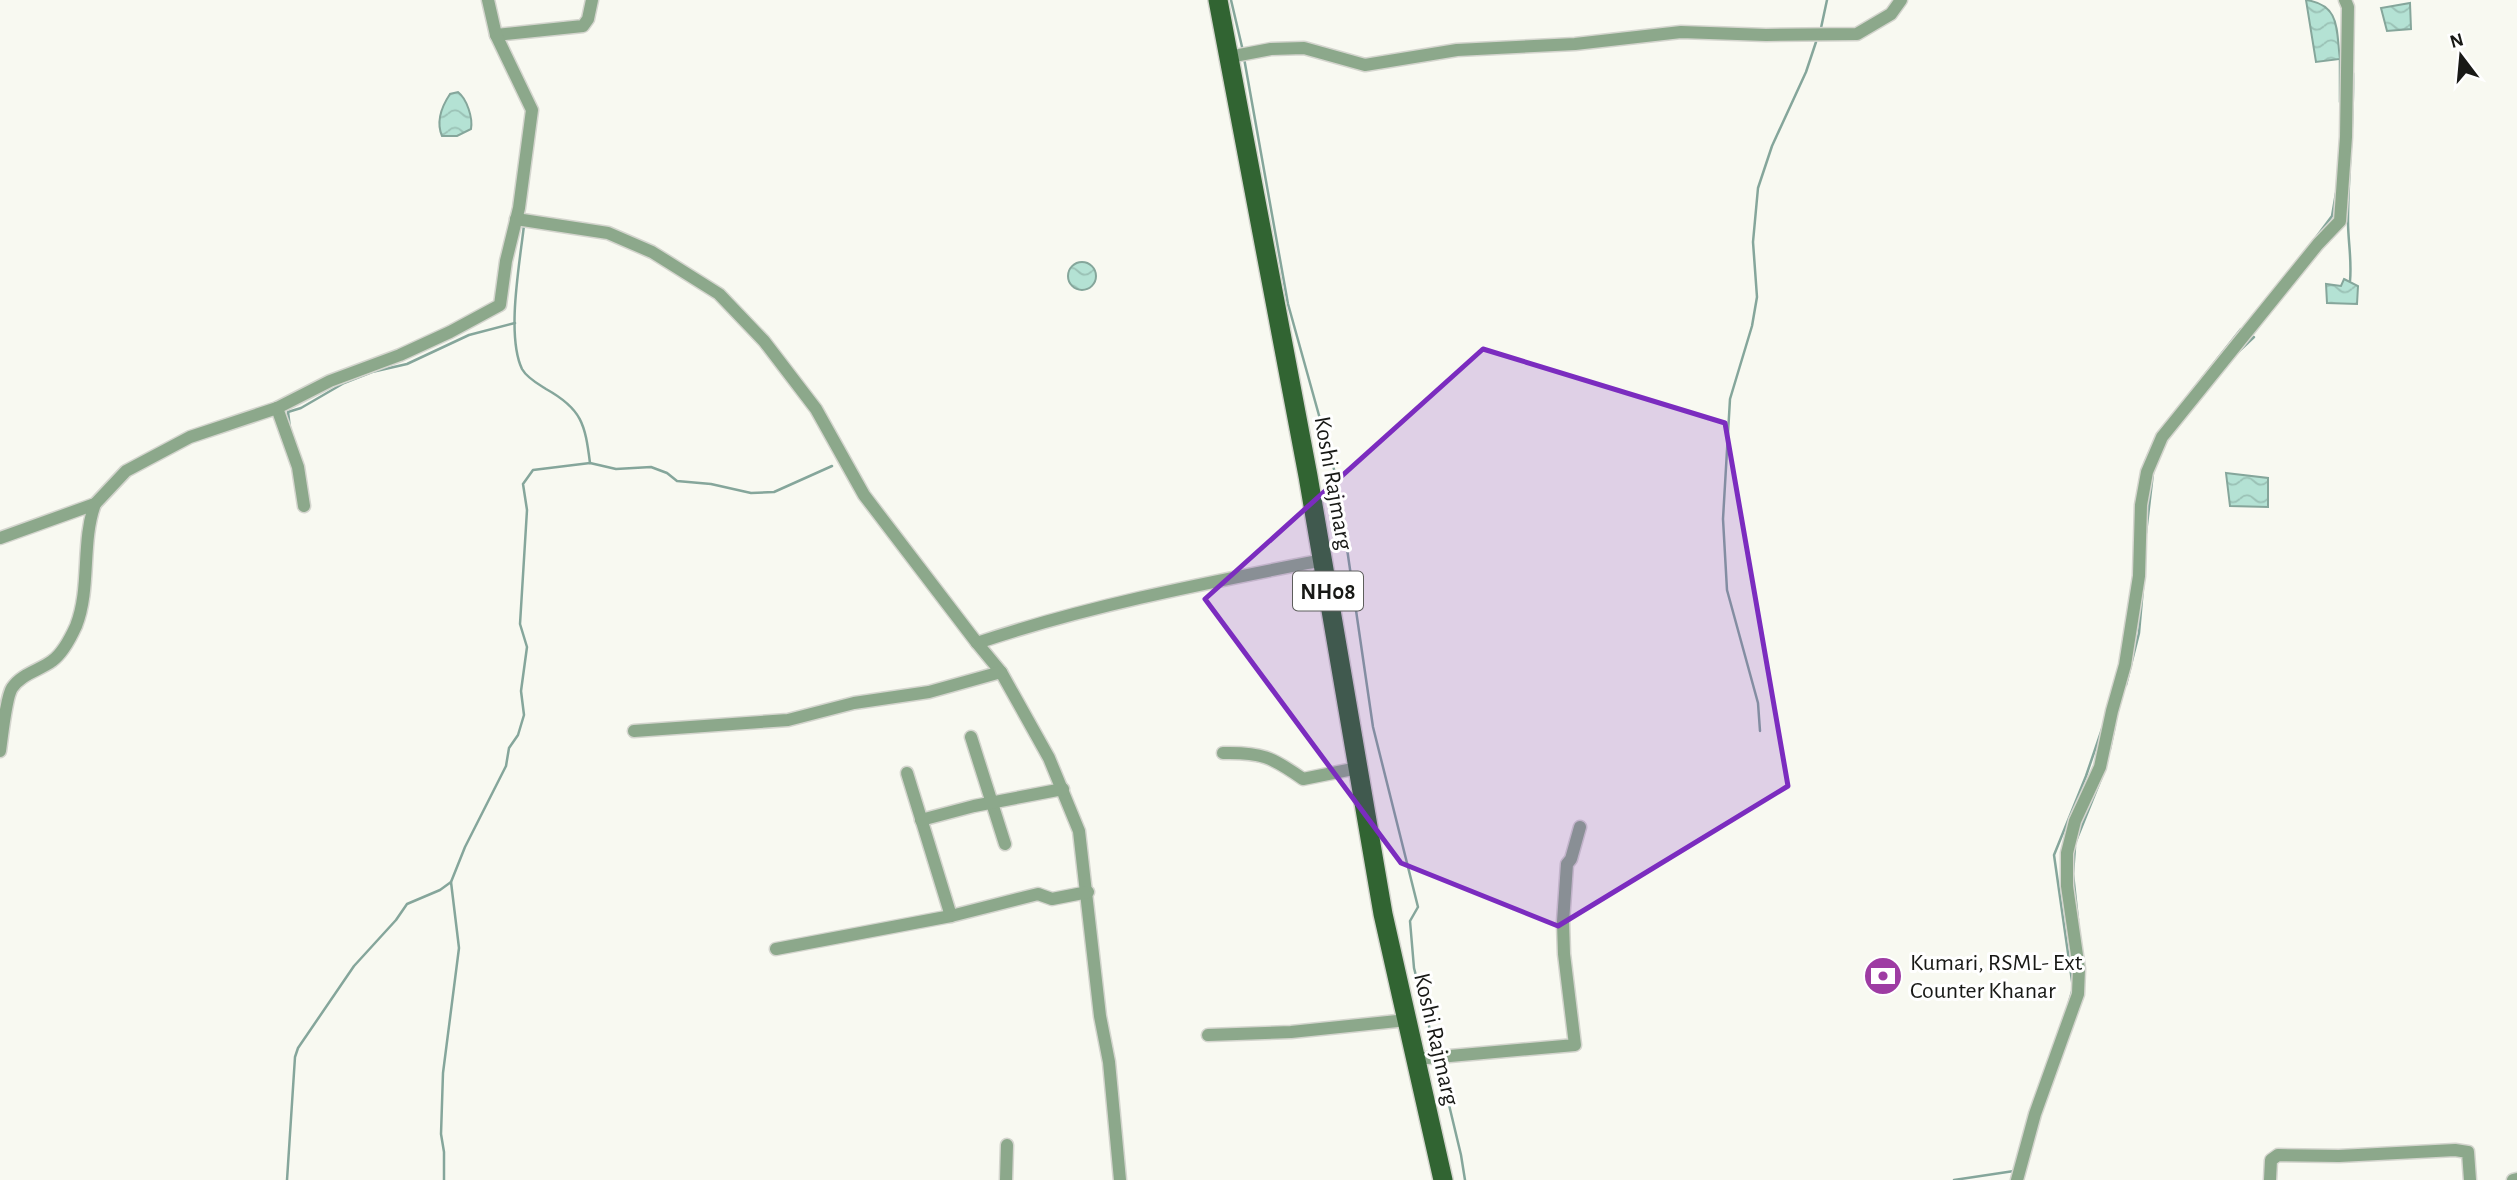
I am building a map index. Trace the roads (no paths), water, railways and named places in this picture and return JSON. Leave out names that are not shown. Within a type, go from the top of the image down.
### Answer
[{"type":"main road","name":"Koshi Rajmarg","points":[[1218,0],[1239,55],[1383,914],[1443,1180]]},
{"type":"street","points":[[0,751],[12,688],[24,677],[53,661],[61,653],[76,625],[86,564],[89,522],[95,504],[126,471],[190,437],[276,408],[330,381],[400,355],[500,305],[532,110],[496,35],[488,0]]},
{"type":"street","points":[[496,35],[580,27],[588,19],[592,0]]},
{"type":"street","points":[[1239,55],[1304,48],[1366,65],[1457,50],[1574,44],[1681,32],[1857,34],[1891,14],[1901,0]]},
{"type":"street","points":[[2017,1180],[2035,1114],[2078,994],[2079,968],[2067,886],[2067,853],[2075,821],[2100,767],[2125,665],[2139,576],[2141,505],[2147,472],[2162,437],[2318,244],[2340,221],[2346,137],[2346,0]]},
{"type":"street","points":[[516,219],[608,233],[652,252],[719,294],[764,341],[816,409],[864,495],[1001,671],[1049,758],[1079,831],[1100,1016],[1110,1062],[1120,1180]]},
{"type":"street","points":[[276,408],[298,467],[304,506]]},
{"type":"street","points":[[0,538],[95,504]]},
{"type":"street","points":[[977,643],[1043,621],[1133,598],[1323,560]]},
{"type":"street","points":[[634,731],[788,720],[854,703],[929,692],[1001,671]]},
{"type":"street","points":[[971,737],[1005,844]]},
{"type":"street","points":[[1223,753],[1255,752],[1281,763],[1303,779],[1357,768]]},
{"type":"street","points":[[907,773],[951,916]]},
{"type":"street","points":[[921,820],[1063,789]]},
{"type":"street","points":[[1416,1059],[1575,1045],[1564,954],[1563,922],[1567,864],[1571,859],[1580,827]]},
{"type":"street","points":[[776,949],[951,916],[1038,894],[1052,899],[1088,892]]},
{"type":"street","points":[[1208,1035],[1290,1032],[1407,1020]]},
{"type":"street","points":[[1006,1180],[1007,1145]]},
{"type":"street","points":[[2270,1180],[2271,1160],[2278,1155],[2339,1156],[2455,1150],[2468,1152],[2470,1180]]},
{"type":"water","points":[[2306,0],[2326,7],[2331,13],[2337,29],[2340,59],[2316,62]]},
{"type":"water","points":[[2410,3],[2411,29],[2387,31],[2381,8]]},
{"type":"water","points":[[458,92],[469,109],[471,129],[457,136],[442,136],[442,109],[450,94]]},
{"type":"water","points":[[1082,262],[1092,266],[1096,276],[1092,286],[1082,290],[1072,286],[1068,276],[1072,266]]},
{"type":"water","points":[[2344,279],[2358,286],[2357,304],[2327,303],[2326,284],[2341,286]]},
{"type":"water","points":[[2226,473],[2268,478],[2268,507],[2230,506]]},
{"type":"waterway","points":[[1231,0],[1243,51]]},
{"type":"waterway","points":[[1821,28],[1827,0]]},
{"type":"waterway","points":[[1760,731],[1758,703],[1727,590],[1723,519],[1730,399],[1752,326],[1757,297],[1753,242],[1758,188],[1772,146],[1806,72],[1816,42]]},
{"type":"waterway","points":[[1244,58],[1288,304],[1337,480],[1373,727],[1418,907],[1410,921],[1414,968],[1436,1053]]},
{"type":"waterway","points":[[2340,59],[2340,102]]},
{"type":"waterway","points":[[2350,281],[2348,202],[2353,73]]},
{"type":"waterway","points":[[2314,240],[2332,216],[2336,193]]},
{"type":"waterway","points":[[524,225],[516,298],[517,355],[527,375],[558,396],[580,419],[590,463]]},
{"type":"waterway","points":[[290,428],[288,412],[301,408],[344,383],[372,372],[407,364],[469,335],[515,323]]},
{"type":"waterway","points":[[2191,392],[2241,329]]},
{"type":"waterway","points":[[2236,354],[2254,337]]},
{"type":"waterway","points":[[2145,462],[2155,439]]},
{"type":"waterway","points":[[287,1180],[295,1057],[298,1048],[354,966],[407,904],[440,890],[451,882],[465,847],[506,766],[509,748],[518,735],[524,715],[521,691],[527,647],[520,624],[527,510],[523,484],[533,470],[590,463],[616,469],[651,467],[667,473],[677,481],[711,484],[751,493],[774,492],[832,466]]},
{"type":"waterway","points":[[2146,533],[2153,473]]},
{"type":"waterway","points":[[2126,685],[2139,633],[2143,588]]},
{"type":"waterway","points":[[2110,749],[2115,725]]},
{"type":"waterway","points":[[2069,1002],[2073,988],[2054,855],[2102,729]]},
{"type":"waterway","points":[[2076,841],[2105,769]]},
{"type":"waterway","points":[[2075,847],[2073,874],[2078,920]]},
{"type":"waterway","points":[[444,1180],[441,1134],[443,1073],[459,948],[451,882]]},
{"type":"waterway","points":[[1439,1063],[1465,1180]]},
{"type":"waterway","points":[[1954,1180],[2014,1171]]},
{"type":"place","name":"Kumari, RSML- Ext Counter Khanar","points":[[1883,976]]}]
